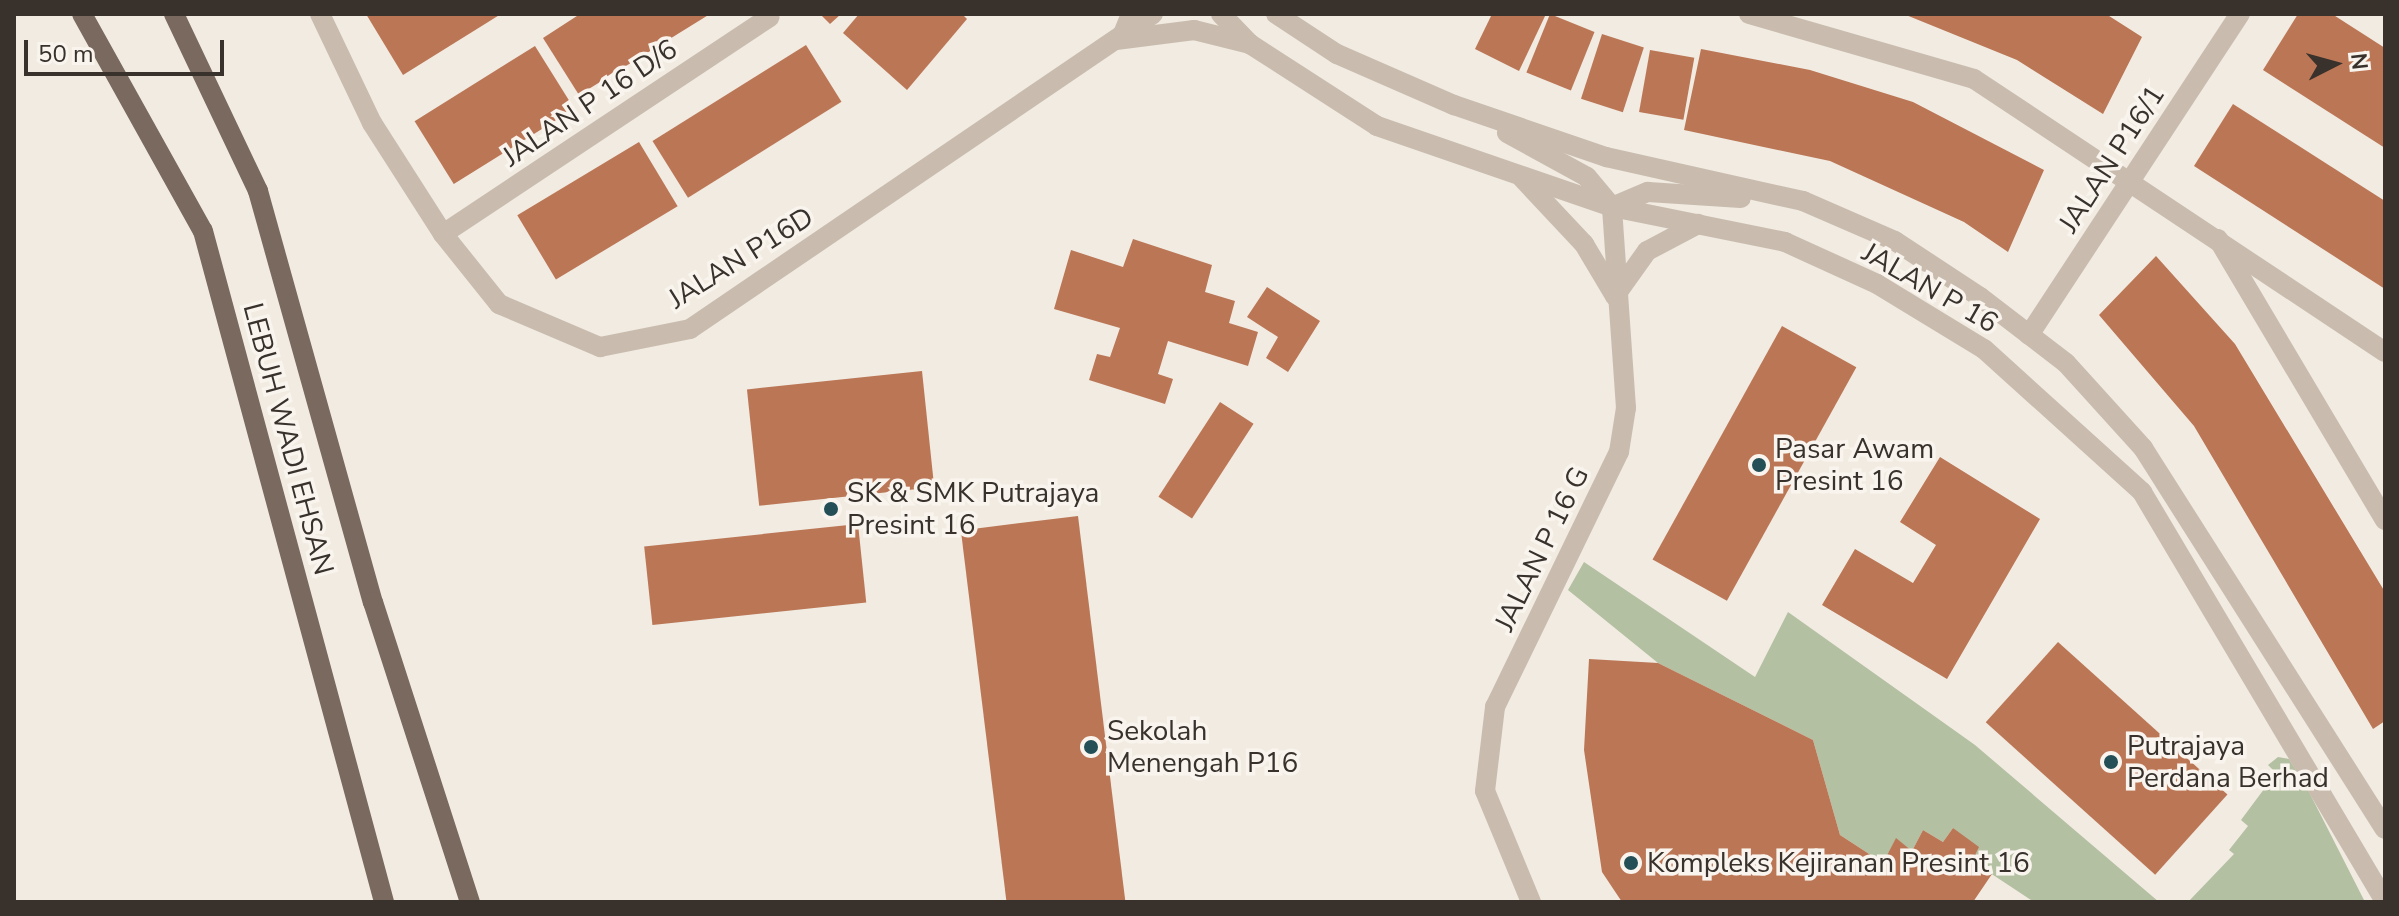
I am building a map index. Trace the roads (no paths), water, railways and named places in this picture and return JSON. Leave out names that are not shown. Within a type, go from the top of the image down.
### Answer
[{"type":"main road","name":"LEBUH WADI EHSAN","points":[[82,14],[203,231],[384,902]]},
{"type":"main road","name":"LEBUH WADI EHSAN","points":[[174,14],[258,191],[373,602],[470,902]]},
{"type":"street","name":"JALAN P16D","points":[[320,14],[372,123],[443,234],[499,304],[600,347],[690,329],[1153,14]]},
{"type":"street","points":[[1120,37],[1131,14]]},
{"type":"street","name":"JALAN P 16","points":[[1221,14],[1250,44],[1377,126],[1612,207],[1785,242],[1877,284],[1984,349],[2107,454],[2142,492],[2385,902]]},
{"type":"street","name":"JALAN P 16","points":[[1276,14],[1337,54],[1454,105],[1606,157],[1803,201],[1895,241],[2029,335],[2066,363],[2143,448],[2385,829]]},
{"type":"street","points":[[1749,14],[1974,79],[2214,232],[2385,352]]},
{"type":"street","name":"JALAN P16/1","points":[[2029,335],[2240,14]]},
{"type":"street","name":"JALAN P 16 D/6","points":[[443,234],[769,17]]},
{"type":"street","points":[[1120,37],[1194,30],[1250,44]]},
{"type":"street","points":[[1454,105],[1587,177],[1612,207],[1648,192],[1803,201]]},
{"type":"street","points":[[1520,176],[1584,244],[1615,296],[1647,251],[1698,224]]},
{"type":"street","name":"JALAN P 16 G","points":[[1531,902],[1485,791],[1494,718],[1619,452],[1626,408],[1615,296],[1612,207]]},
{"type":"street","points":[[2214,232],[2385,520]]},
{"type":"place","name":"Pasar Awam Presint 16","points":[[1759,465]]},
{"type":"place","name":"SK & SMK Putrajaya Presint 16","points":[[831,509]]},
{"type":"place","name":"Sekolah Menengah P16","points":[[1091,747]]},
{"type":"place","name":"Putrajaya Perdana Berhad","points":[[2111,762]]},
{"type":"place","name":"Kompleks Kejiranan Presint 16","points":[[1631,863]]}]
